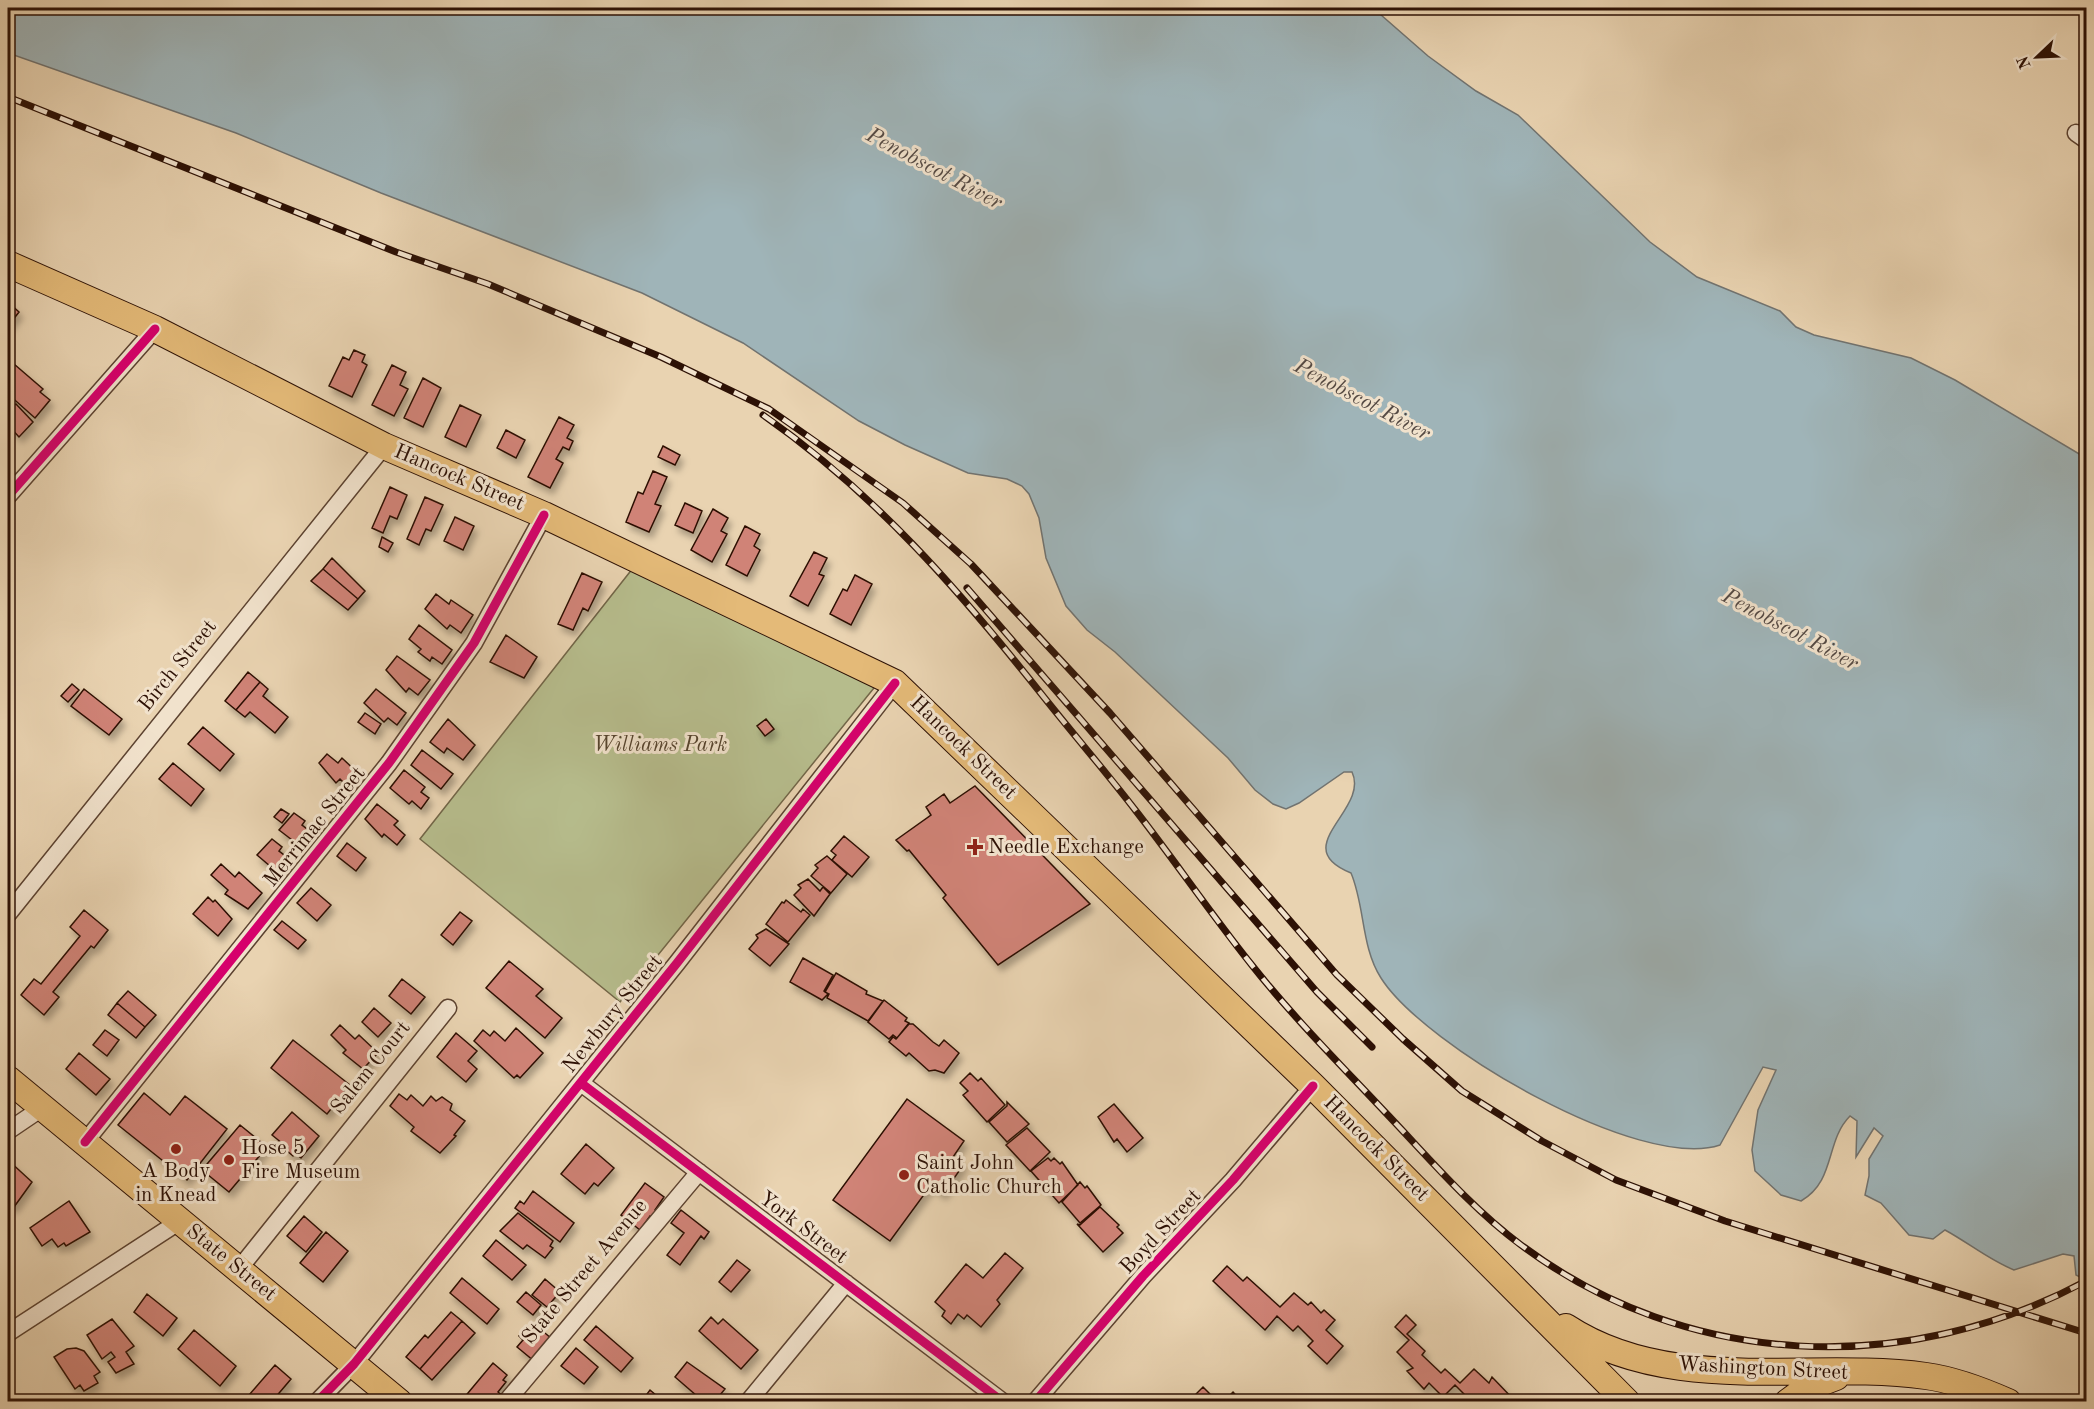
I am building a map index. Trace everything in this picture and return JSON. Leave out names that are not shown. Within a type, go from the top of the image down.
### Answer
[{"type":"main road","name":"Hancock Street","points":[[8,264],[155,329],[384,446],[544,515],[895,683],[1313,1086],[1627,1401]]},
{"type":"main road","name":"State Street","points":[[8,1079],[399,1401]]},
{"type":"main road","name":"Washington Street","points":[[1529,1302],[1589,1341],[1637,1360],[1705,1369],[1851,1374],[1890,1373],[1943,1379],[1971,1386],[2008,1401]]},
{"type":"main road","points":[[1788,1401],[1807,1388],[1851,1374]]},
{"type":"street","points":[[8,496],[155,329]]},
{"type":"street","name":"Birch Street","points":[[8,914],[384,446]]},
{"type":"street","name":"Merrimac Street","points":[[85,1142],[389,763],[474,643],[544,515]]},
{"type":"street","name":"Newbury Street","points":[[317,1401],[354,1364],[581,1083],[895,683]]},
{"type":"street","name":"Salem Court","points":[[239,1269],[447,1008]]},
{"type":"street","name":"York Street","points":[[581,1083],[1003,1401]]},
{"type":"street","name":"Boyd Street","points":[[1035,1401],[1313,1086]]},
{"type":"street","points":[[8,1131],[42,1108]]},
{"type":"street","name":"State Street Avenue","points":[[506,1401],[699,1172]]},
{"type":"street","points":[[8,1333],[180,1221]]},
{"type":"street","points":[[748,1401],[846,1283]]},
{"type":"green space","name":"Williams Park","points":[[633,568],[878,683],[620,1002],[420,839]]},
{"type":"water","name":"Penobscot River","points":[[8,8],[1373,8],[1428,56],[1476,91],[1518,115],[1650,242],[1697,277],[1780,311],[1796,327],[1814,335],[1911,358],[1955,380],[2086,458],[2086,1280],[2076,1275],[2074,1256],[2063,1254],[2014,1270],[1945,1230],[1933,1239],[1909,1235],[1881,1203],[1865,1195],[1869,1176],[1869,1159],[1883,1136],[1874,1128],[1856,1157],[1857,1121],[1850,1116],[1837,1137],[1820,1183],[1812,1193],[1801,1201],[1781,1195],[1755,1171],[1752,1150],[1758,1110],[1776,1070],[1763,1067],[1720,1145],[1684,1148],[1639,1140],[1589,1122],[1537,1097],[1486,1068],[1441,1037],[1405,1006],[1381,978],[1375,966],[1366,940],[1359,899],[1351,873],[1333,863],[1326,852],[1327,840],[1350,800],[1354,786],[1352,772],[1344,772],[1299,803],[1286,809],[1273,804],[1255,790],[1228,758],[1115,652],[1087,630],[1066,606],[1046,558],[1039,518],[1029,494],[1022,486],[1007,479],[968,473],[905,445],[859,421],[743,343],[642,293],[381,193],[236,133],[8,53]]},
{"type":"building","points":[[8,302],[19,312],[8,326]]},
{"type":"building","points":[[354,350],[365,355],[362,362],[367,365],[352,397],[329,386],[343,357],[349,360]]},
{"type":"building","points":[[14,364],[43,389],[40,392],[50,400],[35,418],[8,394],[8,372]]},
{"type":"building","points":[[392,365],[406,372],[400,385],[408,389],[394,416],[372,405]]},
{"type":"building","points":[[423,378],[441,388],[423,427],[404,418]]},
{"type":"building","points":[[8,401],[13,406],[16,404],[33,422],[19,437],[8,425]]},
{"type":"building","points":[[460,405],[481,415],[466,447],[445,437]]},
{"type":"building","points":[[559,417],[574,425],[567,438],[573,441],[569,450],[563,447],[556,459],[563,463],[550,488],[528,477]]},
{"type":"building","points":[[506,430],[525,440],[516,458],[497,448]]},
{"type":"building","points":[[663,446],[680,455],[675,465],[658,457]]},
{"type":"building","points":[[653,471],[667,477],[655,504],[661,506],[649,532],[626,522],[638,492],[643,494]]},
{"type":"building","points":[[390,487],[407,495],[397,519],[390,516],[383,533],[372,528]]},
{"type":"building","points":[[425,497],[443,505],[431,531],[426,529],[419,545],[407,539]]},
{"type":"building","points":[[685,503],[702,511],[693,533],[675,525]]},
{"type":"building","points":[[713,509],[728,518],[721,531],[727,534],[712,562],[691,550]]},
{"type":"building","points":[[455,517],[474,526],[463,550],[444,541]]},
{"type":"building","points":[[745,526],[760,534],[754,546],[760,550],[747,576],[726,565]]},
{"type":"building","points":[[382,537],[393,543],[388,552],[379,547]]},
{"type":"building","points":[[814,552],[827,558],[819,574],[824,576],[808,606],[790,596]]},
{"type":"building","points":[[332,558],[365,591],[358,599],[323,569]]},
{"type":"building","points":[[323,569],[358,599],[348,610],[311,581]]},
{"type":"building","points":[[582,573],[602,582],[588,611],[583,608],[573,630],[558,624]]},
{"type":"building","points":[[855,575],[872,584],[851,625],[830,614],[843,589],[847,591]]},
{"type":"building","points":[[436,594],[449,604],[451,600],[473,615],[461,633],[450,625],[447,629],[425,609]]},
{"type":"building","points":[[419,625],[452,650],[442,664],[432,657],[430,661],[418,652],[421,649],[409,639]]},
{"type":"building","points":[[506,635],[537,657],[524,678],[490,662]]},
{"type":"building","points":[[397,656],[430,680],[418,695],[409,688],[406,692],[386,670]]},
{"type":"building","points":[[248,672],[260,682],[236,710],[225,701]]},
{"type":"building","points":[[260,682],[268,689],[263,696],[288,717],[275,733],[250,712],[245,717],[236,710]]},
{"type":"building","points":[[72,684],[79,690],[68,702],[61,696]]},
{"type":"building","points":[[84,689],[122,719],[109,735],[71,706]]},
{"type":"building","points":[[376,689],[406,713],[397,725],[388,718],[384,722],[364,703]]},
{"type":"building","points":[[365,713],[381,724],[375,734],[358,722]]},
{"type":"building","points":[[448,719],[475,745],[463,760],[447,748],[444,753],[430,742]]},
{"type":"building","points":[[766,719],[774,729],[765,736],[757,726]]},
{"type":"building","points":[[203,727],[234,754],[220,771],[188,744]]},
{"type":"building","points":[[422,750],[453,774],[441,789],[411,765]]},
{"type":"building","points":[[327,754],[338,763],[342,758],[360,775],[349,788],[340,779],[336,783],[319,763]]},
{"type":"building","points":[[173,763],[204,789],[191,806],[159,779]]},
{"type":"building","points":[[404,770],[425,787],[421,792],[429,798],[421,809],[412,801],[409,804],[390,788]]},
{"type":"building","points":[[975,786],[1090,904],[998,965],[943,898],[946,895],[909,850],[907,851],[896,840],[931,815],[926,807],[944,794],[950,803]]},
{"type":"building","points":[[377,804],[398,821],[394,825],[405,835],[397,845],[384,834],[382,837],[365,819]]},
{"type":"building","points":[[281,809],[289,814],[282,823],[274,817]]},
{"type":"building","points":[[294,813],[305,821],[302,825],[311,832],[300,846],[279,830]]},
{"type":"building","points":[[844,836],[869,857],[852,877],[832,860],[836,855],[831,851]]},
{"type":"building","points":[[272,839],[282,847],[279,851],[288,858],[277,872],[257,855]]},
{"type":"building","points":[[347,843],[366,858],[356,871],[337,856]]},
{"type":"building","points":[[827,856],[847,874],[831,893],[811,876],[818,868],[815,865]]},
{"type":"building","points":[[221,864],[235,877],[239,872],[262,893],[248,909],[225,894],[228,890],[211,875]]},
{"type":"building","points":[[808,879],[820,891],[823,887],[830,894],[814,916],[794,895],[801,888],[798,885]]},
{"type":"building","points":[[311,888],[331,905],[317,921],[297,903]]},
{"type":"building","points":[[208,897],[213,902],[215,900],[232,919],[218,936],[193,914]]},
{"type":"building","points":[[786,900],[801,912],[803,909],[810,915],[788,942],[766,924]]},
{"type":"building","points":[[84,910],[108,930],[94,948],[91,946],[53,992],[59,997],[44,1015],[21,995],[34,979],[41,984],[80,936],[70,927]]},
{"type":"building","points":[[460,912],[472,921],[453,945],[441,935]]},
{"type":"building","points":[[282,921],[306,940],[298,949],[274,930]]},
{"type":"building","points":[[766,929],[789,944],[770,966],[749,949],[758,938],[756,935]]},
{"type":"building","points":[[803,958],[833,975],[824,991],[828,994],[822,1000],[790,982]]},
{"type":"building","points":[[509,961],[543,989],[536,996],[562,1018],[545,1038],[486,988]]},
{"type":"building","points":[[836,973],[867,991],[866,994],[883,1001],[868,1021],[827,998],[829,994],[825,992]]},
{"type":"building","points":[[402,979],[425,997],[411,1014],[389,996]]},
{"type":"building","points":[[128,991],[156,1015],[145,1027],[117,1003]]},
{"type":"building","points":[[884,1000],[907,1018],[905,1021],[909,1023],[897,1038],[893,1035],[889,1039],[868,1022]]},
{"type":"building","points":[[117,1003],[145,1027],[136,1038],[108,1015]]},
{"type":"building","points":[[374,1008],[391,1023],[378,1037],[362,1022]]},
{"type":"building","points":[[909,1024],[913,1024],[939,1046],[944,1040],[959,1053],[944,1073],[929,1071],[909,1053],[906,1056],[889,1042],[893,1037],[896,1039]]},
{"type":"building","points":[[340,1025],[355,1039],[359,1035],[378,1053],[363,1069],[343,1053],[346,1050],[331,1035]]},
{"type":"building","points":[[516,1028],[543,1053],[520,1078],[517,1075],[514,1078],[474,1041],[483,1030],[490,1036],[494,1031],[505,1041]]},
{"type":"building","points":[[105,1030],[119,1040],[107,1056],[93,1045]]},
{"type":"building","points":[[456,1033],[477,1051],[468,1061],[477,1069],[466,1082],[437,1057]]},
{"type":"building","points":[[293,1040],[350,1085],[327,1114],[271,1068]]},
{"type":"building","points":[[79,1053],[110,1079],[96,1095],[66,1069]]},
{"type":"building","points":[[970,1073],[978,1081],[981,1078],[1005,1105],[987,1122],[963,1095],[968,1091],[960,1083]]},
{"type":"building","points":[[144,1093],[170,1115],[185,1096],[227,1129],[187,1180],[118,1125]]},
{"type":"building","points":[[399,1094],[407,1100],[411,1095],[423,1106],[431,1096],[436,1101],[442,1097],[452,1104],[450,1110],[465,1121],[454,1135],[456,1136],[440,1153],[411,1131],[414,1127],[390,1106]]},
{"type":"building","name":"Saint John Catholic Church","points":[[907,1099],[964,1141],[953,1157],[964,1164],[943,1194],[931,1185],[890,1241],[833,1200]]},
{"type":"building","points":[[1007,1102],[1029,1124],[1007,1142],[989,1122],[1007,1106]]},
{"type":"building","points":[[1114,1104],[1143,1138],[1127,1152],[1117,1139],[1114,1142],[1098,1117]]},
{"type":"building","points":[[292,1112],[319,1136],[301,1158],[295,1153],[293,1156],[286,1150],[288,1148],[272,1135]]},
{"type":"building","points":[[240,1125],[267,1147],[229,1192],[202,1170]]},
{"type":"building","points":[[1027,1128],[1050,1152],[1030,1171],[1006,1145]]},
{"type":"building","points":[[586,1144],[614,1168],[598,1186],[594,1183],[585,1194],[561,1174]]},
{"type":"building","points":[[1048,1158],[1051,1161],[1054,1158],[1060,1164],[1062,1162],[1078,1185],[1059,1203],[1031,1171]]},
{"type":"building","points":[[8,1160],[32,1182],[14,1207],[11,1204],[8,1207]]},
{"type":"building","points":[[1080,1182],[1085,1188],[1087,1186],[1101,1205],[1080,1223],[1062,1202]]},
{"type":"building","points":[[645,1183],[664,1197],[655,1210],[657,1212],[653,1218],[650,1216],[640,1230],[621,1215]]},
{"type":"building","points":[[533,1191],[574,1223],[560,1242],[515,1208],[520,1201],[524,1204]]},
{"type":"building","points":[[69,1201],[90,1232],[66,1246],[64,1243],[58,1247],[52,1239],[42,1246],[30,1228]]},
{"type":"building","points":[[1100,1207],[1119,1225],[1117,1227],[1123,1233],[1103,1252],[1077,1224],[1080,1225]]},
{"type":"building","points":[[681,1210],[709,1232],[704,1239],[701,1236],[680,1265],[667,1255],[684,1233],[671,1223]]},
{"type":"building","points":[[518,1213],[553,1241],[550,1246],[553,1248],[545,1258],[527,1245],[523,1249],[500,1231]]},
{"type":"building","points":[[304,1216],[322,1232],[306,1252],[287,1236]]},
{"type":"building","points":[[326,1232],[348,1251],[323,1282],[300,1263]]},
{"type":"building","points":[[496,1240],[526,1265],[512,1280],[483,1256]]},
{"type":"building","points":[[1005,1253],[1023,1268],[997,1300],[1000,1304],[981,1327],[967,1315],[964,1319],[958,1314],[951,1324],[942,1316],[945,1311],[935,1302],[966,1264],[983,1278]]},
{"type":"building","points":[[737,1260],[750,1270],[731,1292],[719,1282]]},
{"type":"building","points":[[1227,1266],[1243,1281],[1247,1277],[1280,1307],[1294,1293],[1308,1305],[1311,1302],[1321,1313],[1324,1310],[1335,1320],[1326,1330],[1343,1346],[1327,1364],[1308,1346],[1313,1341],[1298,1326],[1293,1331],[1277,1316],[1265,1330],[1213,1281]]},
{"type":"building","points":[[462,1278],[499,1309],[487,1324],[450,1293]]},
{"type":"building","points":[[545,1279],[560,1292],[547,1307],[532,1295]]},
{"type":"building","points":[[526,1292],[541,1305],[533,1315],[517,1302]]},
{"type":"building","points":[[147,1294],[177,1318],[163,1336],[134,1312]]},
{"type":"building","points":[[451,1312],[462,1321],[420,1369],[406,1357],[425,1335],[428,1338]]},
{"type":"building","points":[[1406,1315],[1416,1325],[1407,1334],[1425,1351],[1422,1355],[1441,1373],[1445,1369],[1460,1383],[1474,1369],[1489,1383],[1492,1377],[1516,1402],[1484,1402],[1478,1395],[1471,1401],[1455,1385],[1443,1397],[1429,1383],[1424,1389],[1407,1371],[1413,1368],[1397,1352],[1409,1340],[1395,1327]]},
{"type":"building","points":[[711,1317],[718,1324],[723,1319],[758,1350],[741,1369],[699,1331]]},
{"type":"building","points":[[112,1319],[134,1346],[126,1352],[134,1364],[116,1373],[108,1362],[115,1357],[111,1352],[102,1359],[87,1335]]},
{"type":"building","points":[[462,1321],[475,1333],[432,1380],[420,1369]]},
{"type":"building","points":[[532,1322],[552,1339],[534,1361],[517,1347],[523,1340],[519,1336]]},
{"type":"building","points":[[596,1326],[633,1358],[621,1372],[584,1340]]},
{"type":"building","points":[[194,1330],[236,1366],[220,1386],[178,1349]]},
{"type":"building","points":[[76,1348],[84,1351],[100,1372],[94,1376],[98,1383],[84,1391],[80,1385],[75,1389],[54,1357],[67,1349]]},
{"type":"building","points":[[576,1348],[598,1367],[584,1384],[561,1366]]},
{"type":"building","points":[[687,1362],[725,1389],[714,1402],[704,1402],[675,1377]]},
{"type":"building","points":[[493,1363],[507,1375],[503,1380],[506,1382],[498,1392],[505,1398],[502,1402],[466,1402],[463,1399]]},
{"type":"building","points":[[275,1365],[291,1379],[274,1399],[271,1397],[267,1402],[243,1402]]},
{"type":"building","points":[[1203,1387],[1218,1402],[1190,1400]]},
{"type":"building","points":[[650,1390],[664,1402],[641,1402]]},
{"type":"building","points":[[1233,1392],[1242,1402],[1223,1402]]},
{"type":"railway","points":[[8,97],[396,252],[488,284],[661,357],[769,409],[903,503],[971,564],[1110,713],[1337,975],[1403,1039],[1462,1091],[1542,1141],[1616,1180],[1725,1221],[2086,1333]]},
{"type":"railway","points":[[763,415],[804,445],[879,510],[947,581],[980,618],[1125,796],[1236,945],[1283,1002],[1450,1181],[1484,1215],[1521,1245],[1586,1286],[1654,1317],[1725,1336],[1798,1346],[1871,1345],[1945,1334],[2017,1312],[2086,1281]]},
{"type":"railway","points":[[967,588],[1317,992],[1372,1047]]},
{"type":"cycle path","points":[[8,496],[155,329]]},
{"type":"cycle path","points":[[85,1142],[389,763],[474,643],[544,515]]},
{"type":"cycle path","points":[[317,1402],[354,1364],[677,963],[895,683]]},
{"type":"cycle path","points":[[581,1083],[1003,1402]]},
{"type":"cycle path","points":[[1035,1402],[1143,1276],[1233,1180],[1313,1086]]},
{"type":"place","name":"Needle Exchange","points":[[975,847]]},
{"type":"place","name":"A Body in Knead","points":[[176,1149]]},
{"type":"place","name":"Hose 5 Fire Museum","points":[[229,1160]]},
{"type":"place","name":"Saint John Catholic Church","points":[[904,1175]]}]
